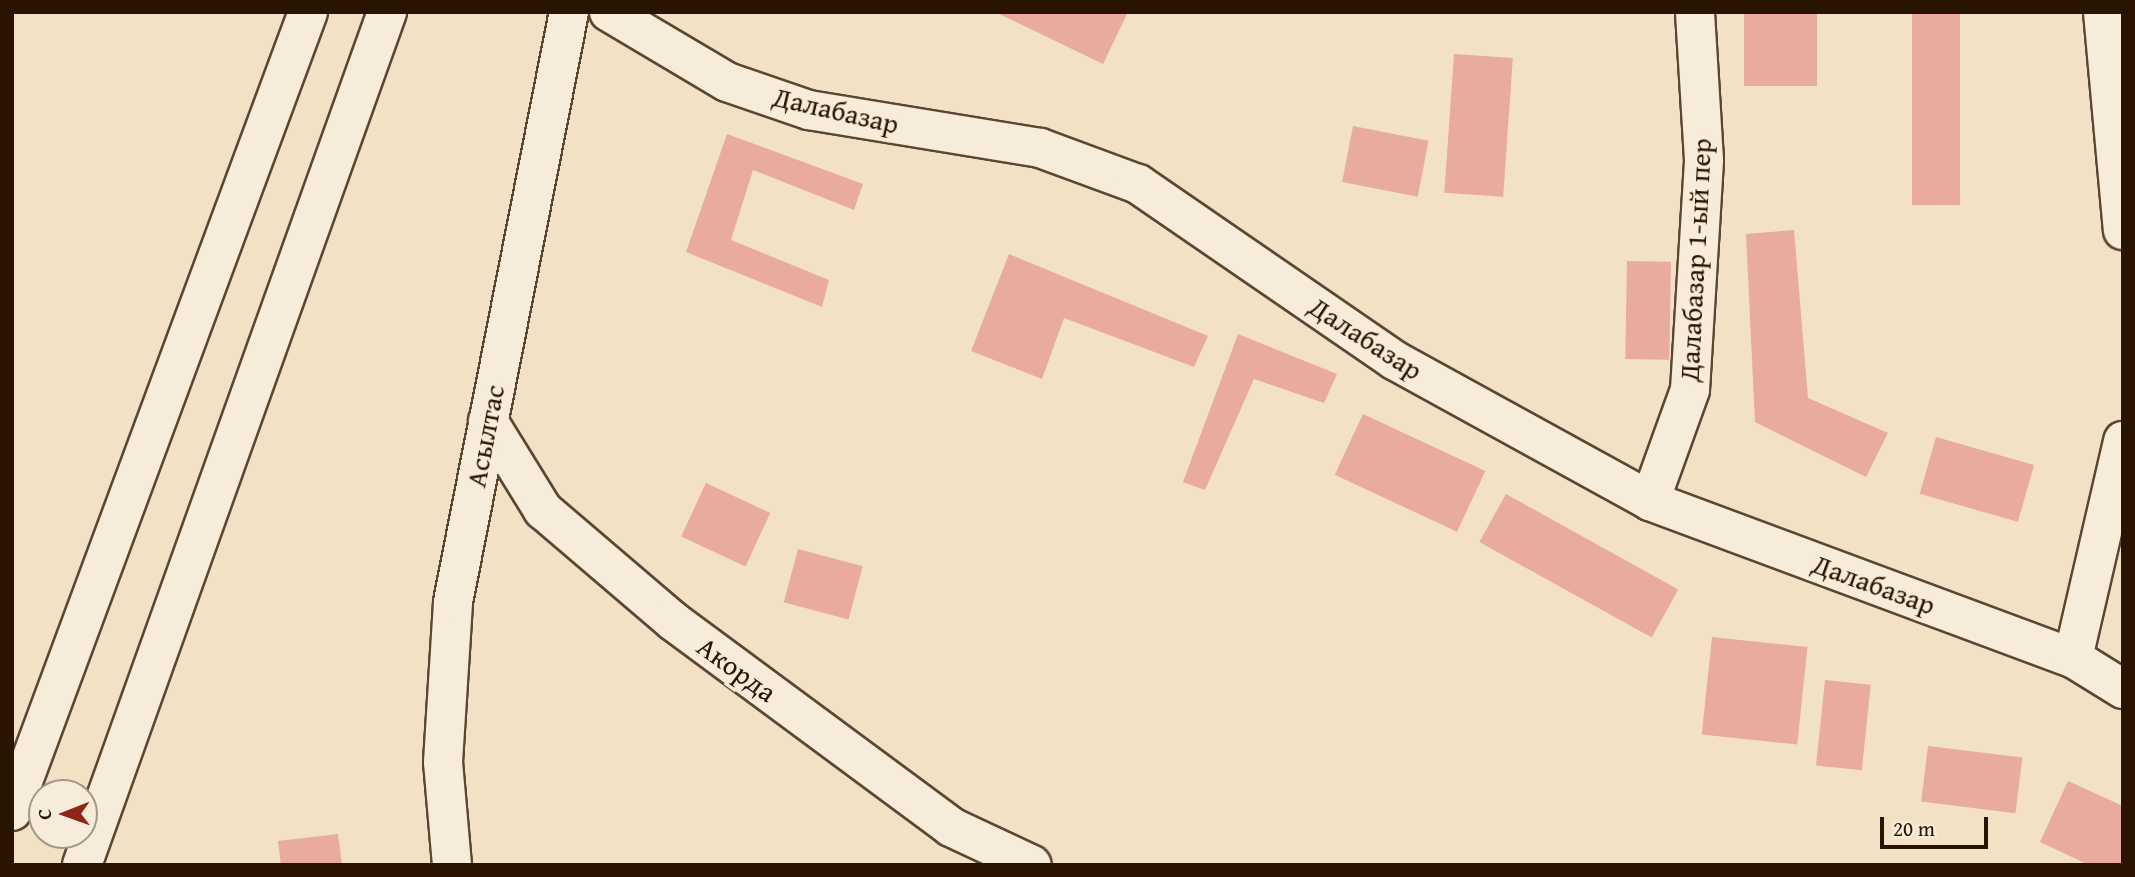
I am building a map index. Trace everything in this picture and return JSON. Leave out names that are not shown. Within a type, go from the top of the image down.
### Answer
[{"type":"street","points":[[12,811],[307,12]]},
{"type":"street","points":[[82,865],[387,12]]},
{"type":"street","name":"Асылтас","points":[[452,865],[443,762],[453,602],[569,12]]},
{"type":"street","name":"Далабазар","points":[[609,12],[727,82],[809,110],[1040,148],[1138,184],[1394,360],[1650,501],[2073,658],[2123,689]]},
{"type":"street","name":"Далабазар 1-ый пер","points":[[1650,501],[1690,390],[1704,160],[1695,12]]},
{"type":"street","points":[[2102,12],[2123,230]]},
{"type":"street","name":"Акорда","points":[[488,421],[543,510],[673,621],[951,827],[1032,865]]},
{"type":"street","points":[[2073,658],[2123,441]]},
{"type":"building","points":[[995,12],[1128,12],[1103,64]]},
{"type":"building","points":[[1744,12],[1817,12],[1817,86],[1744,86]]},
{"type":"building","points":[[1912,12],[1960,12],[1960,205],[1912,205]]},
{"type":"building","points":[[1454,54],[1513,58],[1503,197],[1444,193]]},
{"type":"building","points":[[1353,126],[1429,141],[1418,197],[1342,182]]},
{"type":"building","points":[[727,134],[863,184],[854,210],[753,170],[731,240],[829,280],[822,307],[686,252]]},
{"type":"building","points":[[1794,230],[1808,398],[1888,433],[1866,477],[1755,422],[1746,234]]},
{"type":"building","points":[[1009,254],[1208,336],[1194,367],[1064,318],[1042,379],[971,351]]},
{"type":"building","points":[[1627,261],[1671,262],[1669,360],[1625,359]]},
{"type":"building","points":[[1238,334],[1337,374],[1324,403],[1254,379],[1205,490],[1183,482]]},
{"type":"building","points":[[1363,414],[1485,471],[1457,532],[1335,475]]},
{"type":"building","points":[[1936,437],[2034,465],[2018,522],[1920,494]]},
{"type":"building","points":[[706,483],[770,513],[745,566],[681,536]]},
{"type":"building","points":[[1506,494],[1678,590],[1652,638],[1479,542]]},
{"type":"building","points":[[798,549],[863,566],[848,619],[784,602]]},
{"type":"building","points":[[1712,637],[1807,647],[1797,744],[1702,734]]},
{"type":"building","points":[[1825,680],[1871,685],[1862,770],[1816,766]]},
{"type":"building","points":[[1928,746],[2022,758],[2015,813],[1921,802]]},
{"type":"building","points":[[2068,781],[2123,806],[2123,865],[2089,865],[2040,842]]},
{"type":"building","points":[[338,834],[342,865],[281,865],[278,841]]}]
